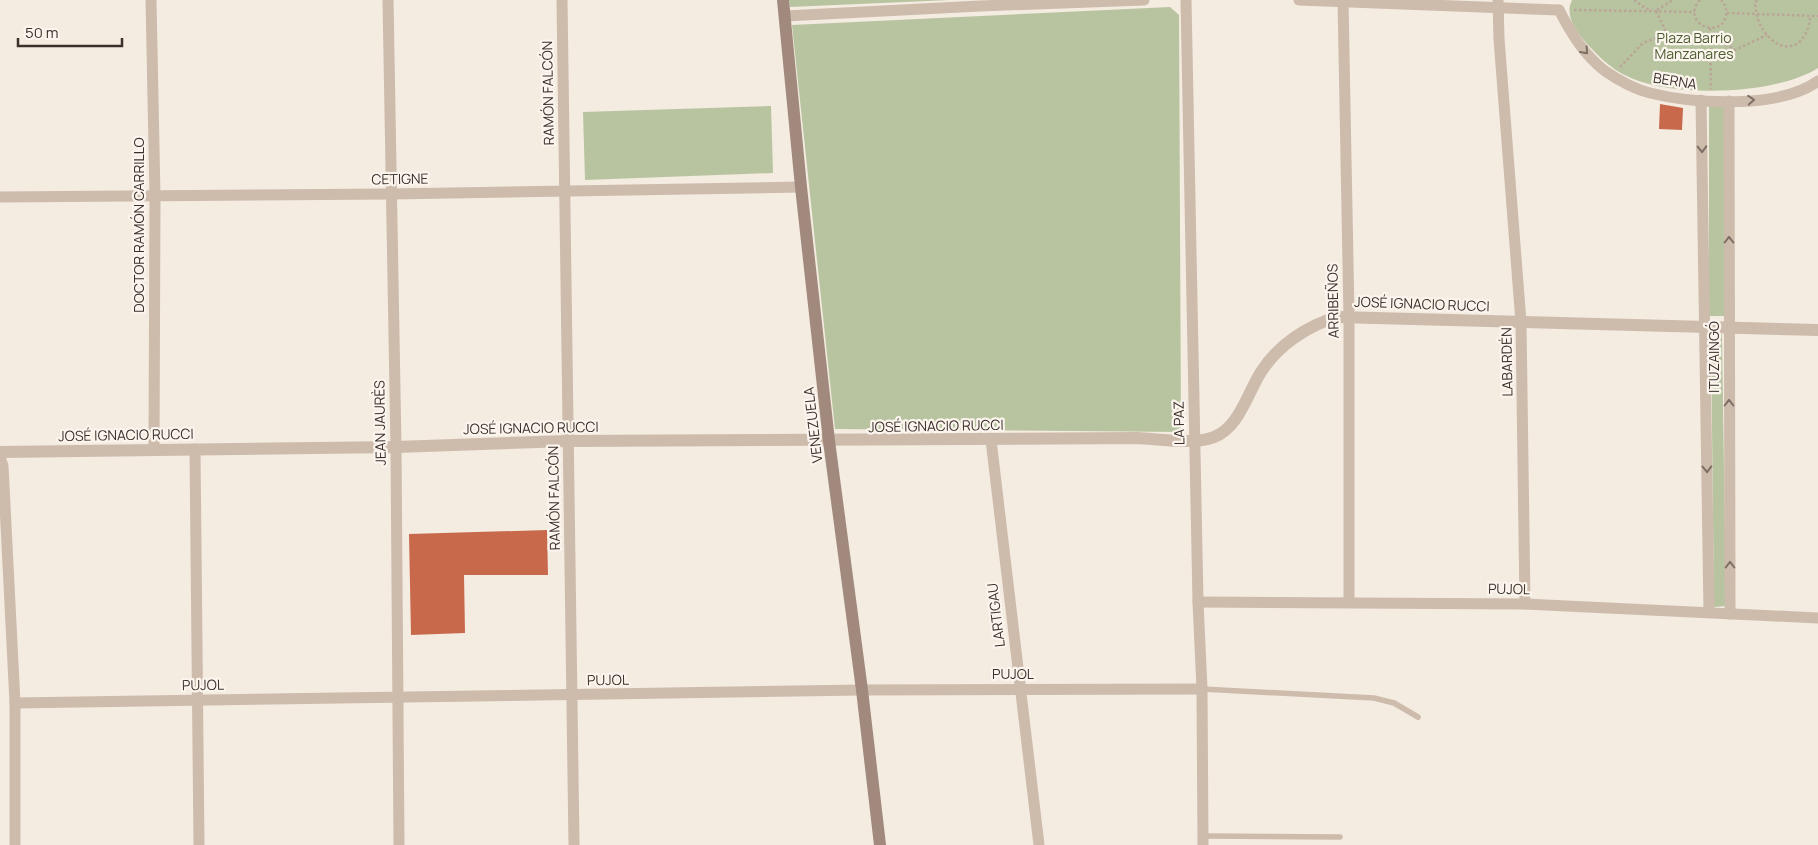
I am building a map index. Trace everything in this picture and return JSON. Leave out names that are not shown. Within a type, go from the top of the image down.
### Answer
[{"type":"main road","name":"VENEZUELA","points":[[783,0],[829,442],[862,690],[880,845]]},
{"type":"street","name":"DOCTOR RAMÓN CARRILLO","points":[[151,0],[155,196],[154,449]]},
{"type":"street","name":"JEAN JAURÈS","points":[[388,0],[396,446],[396,697],[399,845]]},
{"type":"street","name":"RAMÓN FALCÓN","points":[[562,0],[574,845]]},
{"type":"street","points":[[785,16],[1144,0]]},
{"type":"street","name":"LA PAZ","points":[[1186,0],[1198,602],[1202,689],[1203,841]]},
{"type":"street","points":[[1299,0],[1498,4],[1559,10],[1565,0]]},
{"type":"street","name":"ARRIBEÑOS","points":[[1343,0],[1349,316],[1349,602]]},
{"type":"street","name":"LABARDÉN","points":[[1498,4],[1521,322],[1525,604]]},
{"type":"street","name":"BERNA","points":[[1559,10],[1576,40],[1605,71],[1648,92],[1706,100],[1729,101],[1779,96],[1800,91],[1818,81]]},
{"type":"street","name":"ITUZAINGÓ","points":[[1706,100],[1705,327],[1709,612]]},
{"type":"street","name":"ITUZAINGÓ","points":[[1729,101],[1730,614]]},
{"type":"street","name":"CETIGNE","points":[[0,197],[564,192],[801,187]]},
{"type":"street","name":"JOSÉ IGNACIO RUCCI","points":[[0,452],[396,446],[568,441],[829,442],[1138,438],[1195,440],[1215,437],[1226,430],[1261,371],[1290,341],[1321,322],[1349,316],[1818,330]]},
{"type":"street","name":"LARTIGAU","points":[[990,440],[1039,845]]},
{"type":"street","points":[[195,449],[199,845]]},
{"type":"street","points":[[0,457],[3,466],[15,702],[15,845]]},
{"type":"street","name":"PUJOL","points":[[1198,602],[1525,604],[1818,618]]},
{"type":"street","name":"PUJOL","points":[[15,702],[572,696],[862,690],[1202,689]]},
{"type":"lane","points":[[1202,689],[1374,698],[1394,704],[1418,717]]},
{"type":"lane","points":[[1203,841],[1340,837]]},
{"type":"path","points":[[1634,0],[1645,8],[1656,11],[1673,0]]},
{"type":"path","points":[[1700,0],[1694,12],[1698,22],[1710,28],[1722,23],[1727,13],[1722,0]]},
{"type":"path","points":[[1750,0],[1756,2],[1756,14],[1767,35],[1780,44],[1796,46],[1808,31],[1810,16]]},
{"type":"path","points":[[1559,10],[1694,12]]},
{"type":"path","points":[[1656,11],[1667,34]]},
{"type":"path","points":[[1727,13],[1818,16]]},
{"type":"path","points":[[1706,100],[1710,28]]},
{"type":"path","points":[[1614,76],[1624,60],[1643,43],[1667,34],[1688,42],[1718,41],[1735,50],[1767,35]]},
{"type":"green space","points":[[789,0],[950,0],[790,7]]},
{"type":"green space","name":"Plaza Barrio Manzanares","points":[[1572,0],[1818,0],[1818,68],[1800,77],[1777,84],[1752,88],[1698,90],[1648,84],[1615,70],[1587,44],[1571,20],[1569,10]]},
{"type":"green space","points":[[1170,7],[1179,15],[1181,432],[835,429],[792,25]]},
{"type":"green space","points":[[1725,105],[1725,316],[1709,316],[1709,106]]},
{"type":"green space","points":[[771,106],[773,173],[585,180],[583,112]]},
{"type":"green space","points":[[1722,334],[1726,606],[1714,607],[1711,335]]},
{"type":"building","points":[[1660,104],[1683,108],[1682,130],[1659,129]]},
{"type":"building","points":[[547,530],[548,575],[464,575],[465,633],[411,635],[409,534]]}]
